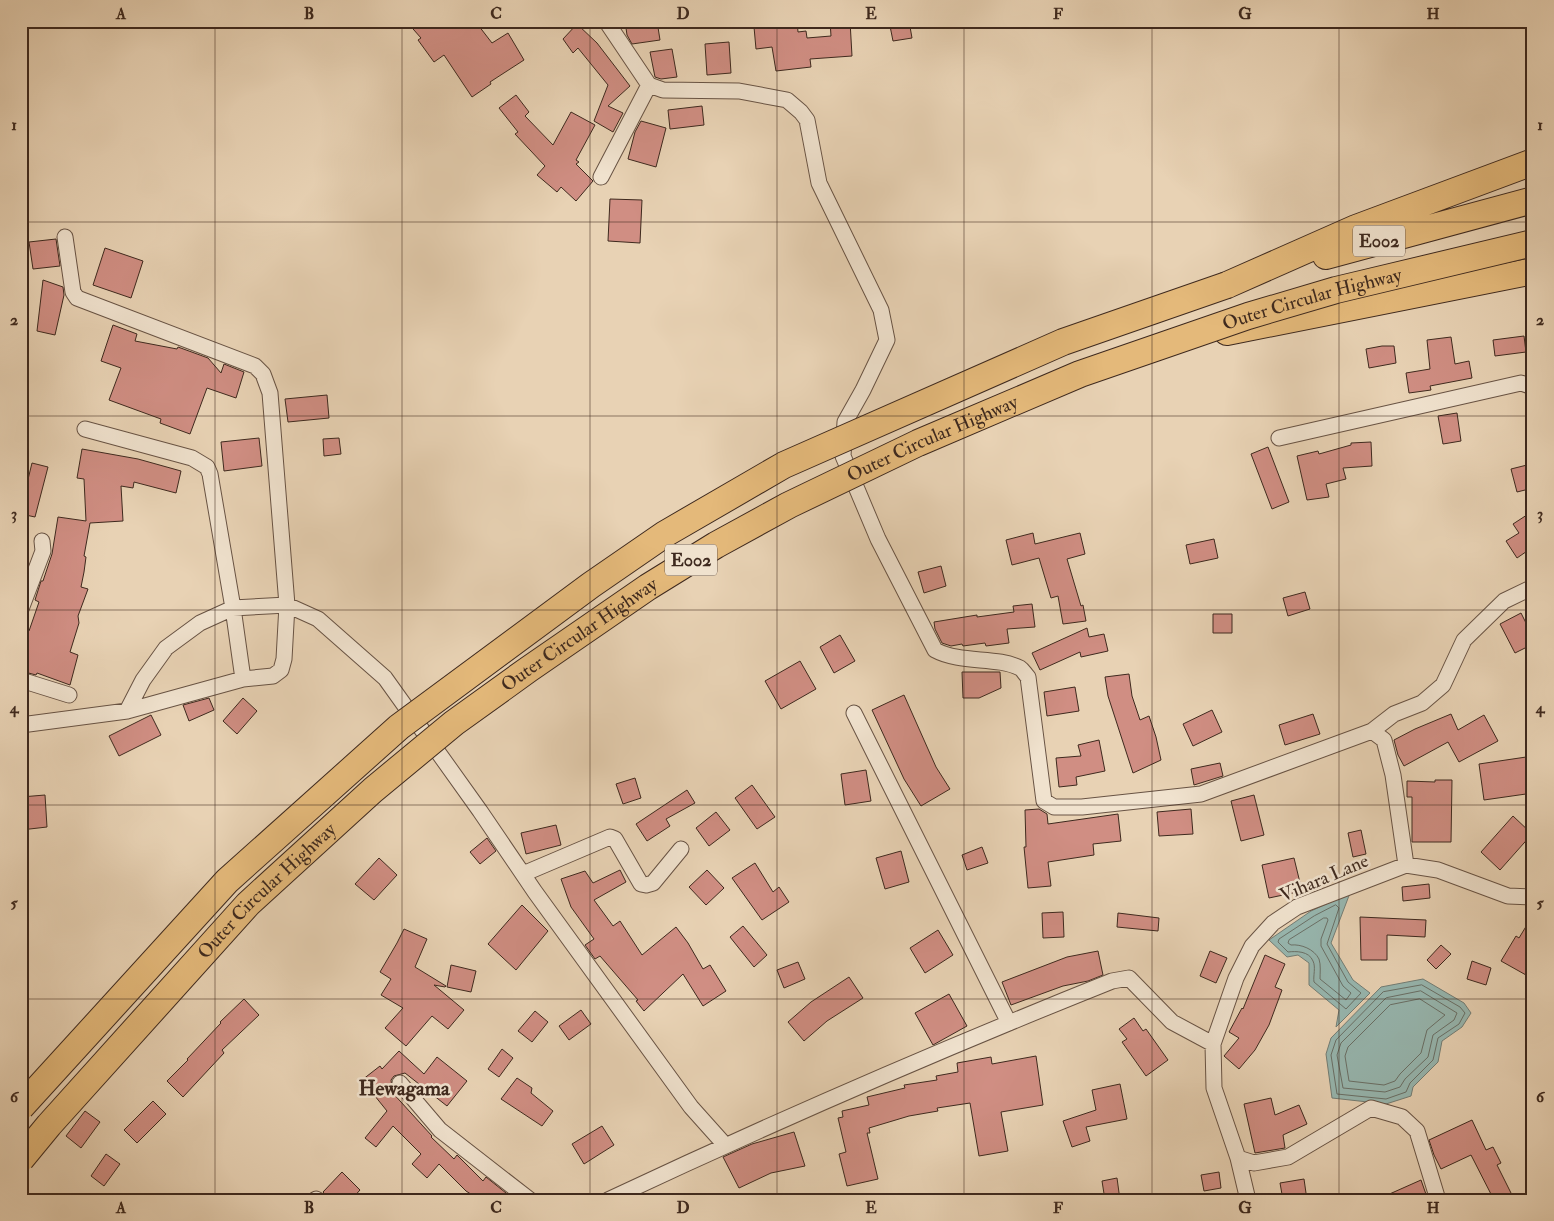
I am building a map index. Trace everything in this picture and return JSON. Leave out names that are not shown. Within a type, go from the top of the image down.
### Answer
[{"type":"highway","points":[[1227,285],[1356,228],[1533,162]]},
{"type":"highway","name":"Outer Circular Highway","points":[[21,1107],[227,881],[399,727],[591,585],[666,534],[784,465],[1063,342],[1227,285],[1427,227],[1533,200]]},
{"type":"highway","name":"Outer Circular Highway","points":[[21,1159],[48,1125],[248,904],[373,790],[454,723],[514,679],[648,587],[716,545],[789,505],[918,443],[1080,374],[1248,316],[1336,290],[1533,243]]},
{"type":"highway","points":[[1161,346],[1533,271]]},
{"type":"street","points":[[606,21],[649,85],[662,90],[739,91],[787,100],[802,112],[806,120],[819,184],[881,310],[887,340],[845,422],[843,456],[878,539],[935,650],[946,656],[1005,664],[1021,669],[1028,677],[1044,801],[1054,807],[1082,807],[1201,794],[1372,732],[1394,714],[1422,703],[1443,685],[1464,640],[1504,601],[1533,587]]},
{"type":"street","points":[[602,177],[649,85]]},
{"type":"street","points":[[21,725],[128,711],[243,679],[273,676],[281,670],[284,659],[287,605],[270,393],[263,374],[255,366],[77,298],[73,292],[65,237]]},
{"type":"street","points":[[1279,438],[1521,383],[1533,387]]},
{"type":"street","points":[[85,429],[192,458],[207,467],[210,474],[234,608],[243,679]]},
{"type":"street","points":[[23,599],[42,550],[42,541]]},
{"type":"street","points":[[128,711],[143,680],[166,648],[200,624],[234,608],[287,605],[318,619],[385,678],[691,1107],[725,1145]]},
{"type":"street","points":[[21,680],[69,695]]},
{"type":"street","points":[[854,712],[1009,1022]]},
{"type":"street","points":[[1372,732],[1384,740],[1393,775],[1406,865]]},
{"type":"street","points":[[523,874],[610,837],[615,839],[642,884],[646,885],[653,883],[681,849]]},
{"type":"street","name":"Vihara Lane","points":[[1248,1200],[1238,1158],[1214,1088],[1213,1044],[1236,978],[1252,946],[1273,923],[1297,907],[1406,865],[1438,870],[1508,896],[1533,897]]},
{"type":"street","points":[[608,1200],[725,1145],[1009,1022],[1112,981],[1130,978],[1172,1022],[1213,1044]]},
{"type":"street","points":[[400,1083],[440,1130],[530,1200]]},
{"type":"street","points":[[1238,1158],[1254,1163],[1288,1157],[1371,1108],[1402,1117],[1417,1131],[1438,1200]]},
{"type":"water","points":[[1350,893],[1331,943],[1353,980],[1370,993],[1336,1027],[1339,1010],[1309,985],[1309,963],[1298,955],[1287,957],[1269,940],[1311,911]]},
{"type":"water","points":[[1423,979],[1464,1003],[1471,1013],[1462,1027],[1442,1041],[1438,1062],[1413,1087],[1411,1096],[1386,1104],[1332,1098],[1326,1054],[1331,1038],[1381,987]]},
{"type":"building","points":[[406,21],[475,21],[492,43],[508,33],[524,60],[490,82],[491,84],[472,97],[444,55],[434,62],[418,40],[421,38]]},
{"type":"building","points":[[625,21],[657,21],[660,40],[632,44],[627,35]]},
{"type":"building","points":[[778,21],[797,21],[798,32],[806,31],[807,38],[831,36],[830,21],[850,21],[852,56],[810,59],[811,67],[776,71],[772,47],[756,49],[754,27],[778,25]]},
{"type":"building","points":[[889,21],[909,21],[912,38],[893,41]]},
{"type":"building","points":[[577,24],[597,43],[630,86],[608,106],[623,113],[613,132],[594,121],[608,85],[578,48],[573,53],[563,39]]},
{"type":"building","points":[[729,42],[731,73],[707,75],[705,44]]},
{"type":"building","points":[[672,49],[677,77],[661,79],[655,77],[650,52]]},
{"type":"building","points":[[516,95],[529,112],[525,116],[553,145],[571,112],[595,125],[576,160],[579,162],[576,164],[593,181],[576,201],[561,187],[557,192],[537,175],[545,166],[515,134],[518,132],[499,108]]},
{"type":"building","points":[[702,106],[704,125],[670,129],[668,110]]},
{"type":"building","points":[[641,121],[666,128],[656,167],[628,159],[635,132]]},
{"type":"building","points":[[610,199],[642,200],[640,243],[608,241]]},
{"type":"building","points":[[56,239],[60,266],[33,269],[29,242]]},
{"type":"building","points":[[105,248],[143,261],[131,298],[93,285]]},
{"type":"building","points":[[43,280],[63,287],[64,295],[55,335],[37,331]]},
{"type":"building","points":[[113,325],[137,334],[135,341],[177,349],[178,347],[208,358],[221,373],[224,364],[244,372],[236,398],[207,388],[190,434],[160,423],[161,419],[109,400],[121,368],[101,361]]},
{"type":"building","points":[[1524,336],[1526,352],[1495,356],[1493,340]]},
{"type":"building","points":[[1451,337],[1455,364],[1469,361],[1472,378],[1430,386],[1431,390],[1409,393],[1406,373],[1430,369],[1427,340]]},
{"type":"building","points":[[1394,346],[1396,363],[1369,368],[1366,349]]},
{"type":"building","points":[[327,395],[329,418],[288,422],[285,399]]},
{"type":"building","points":[[1457,413],[1461,441],[1443,444],[1438,416]]},
{"type":"building","points":[[259,438],[262,466],[224,471],[221,442]]},
{"type":"building","points":[[339,438],[341,454],[324,456],[323,439]]},
{"type":"building","points":[[1371,442],[1372,466],[1343,468],[1346,479],[1326,484],[1329,497],[1307,500],[1297,456],[1318,451],[1319,454],[1351,445],[1351,443]]},
{"type":"building","points":[[1268,447],[1289,502],[1272,509],[1251,454]]},
{"type":"building","points":[[82,449],[138,459],[181,471],[176,493],[134,482],[133,488],[121,486],[123,521],[90,523],[81,587],[88,589],[78,616],[79,623],[70,652],[78,655],[70,685],[37,673],[36,675],[21,671],[21,628],[29,631],[39,602],[35,600],[52,554],[58,517],[86,521],[84,479],[77,478]]},
{"type":"building","points":[[32,463],[48,467],[35,517],[21,514]]},
{"type":"building","points":[[1531,464],[1533,488],[1517,492],[1511,469]]},
{"type":"building","points":[[1533,511],[1533,547],[1517,558],[1506,541],[1519,533],[1513,524]]},
{"type":"building","points":[[1033,533],[1035,544],[1080,533],[1085,554],[1067,559],[1081,606],[1083,605],[1086,621],[1063,624],[1058,596],[1051,598],[1039,558],[1012,565],[1006,540]]},
{"type":"building","points":[[1214,539],[1218,558],[1190,564],[1186,545]]},
{"type":"building","points":[[941,566],[946,586],[924,593],[918,572]]},
{"type":"building","points":[[1305,592],[1310,609],[1288,616],[1283,598]]},
{"type":"building","points":[[1032,604],[1035,627],[1007,629],[1009,643],[986,646],[985,643],[951,646],[942,643],[935,629],[934,622],[977,615],[977,617],[1014,612],[1013,606]]},
{"type":"building","points":[[1521,613],[1533,637],[1533,644],[1515,653],[1500,624]]},
{"type":"building","points":[[1213,614],[1232,614],[1232,633],[1213,633]]},
{"type":"building","points":[[1087,628],[1089,637],[1104,634],[1108,651],[1081,657],[1080,652],[1040,670],[1032,653]]},
{"type":"building","points":[[840,635],[855,661],[834,673],[820,647]]},
{"type":"building","points":[[800,661],[816,689],[781,709],[765,681]]},
{"type":"building","points":[[962,672],[1000,672],[1001,688],[979,698],[963,698]]},
{"type":"building","points":[[1129,674],[1132,696],[1140,720],[1149,716],[1161,760],[1133,773],[1108,696],[1105,677]]},
{"type":"building","points":[[1075,687],[1079,711],[1047,716],[1044,692]]},
{"type":"building","points":[[904,695],[936,767],[950,789],[921,806],[904,779],[872,710]]},
{"type":"building","points":[[209,698],[214,710],[189,721],[183,705]]},
{"type":"building","points":[[243,698],[257,711],[237,734],[223,721]]},
{"type":"building","points":[[1212,710],[1222,732],[1193,746],[1183,724]]},
{"type":"building","points":[[1313,714],[1320,734],[1285,745],[1279,725]]},
{"type":"building","points":[[1451,714],[1458,730],[1484,715],[1498,741],[1459,762],[1448,742],[1404,766],[1398,755],[1394,740]]},
{"type":"building","points":[[151,715],[161,735],[119,756],[109,736]]},
{"type":"building","points":[[1099,740],[1105,771],[1076,777],[1077,785],[1059,787],[1056,758],[1081,756],[1078,745]]},
{"type":"building","points":[[1533,756],[1533,793],[1484,800],[1479,764]]},
{"type":"building","points":[[1220,763],[1223,776],[1194,785],[1191,769]]},
{"type":"building","points":[[866,770],[871,801],[845,805],[841,774]]},
{"type":"building","points":[[635,778],[641,798],[623,804],[616,784]]},
{"type":"building","points":[[1435,780],[1452,780],[1451,842],[1412,842],[1412,797],[1407,797],[1407,781],[1435,782]]},
{"type":"building","points":[[752,785],[775,817],[757,829],[735,798]]},
{"type":"building","points":[[687,790],[695,803],[666,819],[670,826],[647,841],[636,824]]},
{"type":"building","points":[[45,795],[47,827],[21,830],[21,797]]},
{"type":"building","points":[[1254,795],[1264,835],[1241,841],[1231,801]]},
{"type":"building","points":[[1039,809],[1047,814],[1048,824],[1118,814],[1121,841],[1093,844],[1094,855],[1048,862],[1051,886],[1028,888],[1024,847],[1026,847],[1025,810]]},
{"type":"building","points":[[1191,809],[1193,834],[1159,836],[1157,812]]},
{"type":"building","points":[[716,812],[730,830],[709,846],[696,828]]},
{"type":"building","points":[[1513,816],[1532,834],[1500,870],[1481,852]]},
{"type":"building","points":[[556,825],[561,845],[526,854],[521,833]]},
{"type":"building","points":[[1361,830],[1366,854],[1353,857],[1348,833]]},
{"type":"building","points":[[487,838],[496,851],[480,864],[470,852]]},
{"type":"building","points":[[982,847],[988,863],[967,870],[962,855]]},
{"type":"building","points":[[901,851],[909,882],[885,889],[876,858]]},
{"type":"building","points":[[379,858],[397,875],[374,900],[355,884]]},
{"type":"building","points":[[1294,858],[1302,891],[1269,898],[1262,865]]},
{"type":"building","points":[[755,863],[773,892],[779,887],[789,902],[762,920],[732,878]]},
{"type":"building","points":[[620,870],[626,882],[594,900],[613,926],[620,921],[642,955],[676,927],[703,969],[710,965],[726,991],[703,1006],[683,974],[644,1011],[636,1001],[638,1000],[600,956],[595,959],[585,945],[594,939],[571,907],[561,879],[585,871],[593,883]]},
{"type":"building","points":[[707,870],[724,888],[706,905],[689,887]]},
{"type":"building","points":[[1429,884],[1430,898],[1403,901],[1402,887]]},
{"type":"building","points":[[522,905],[548,931],[516,970],[488,944]]},
{"type":"building","points":[[1063,912],[1064,937],[1043,938],[1042,913]]},
{"type":"building","points":[[1118,913],[1159,918],[1158,931],[1117,927]]},
{"type":"building","points":[[1533,915],[1533,963],[1526,975],[1501,961],[1516,936],[1519,938]]},
{"type":"building","points":[[1360,917],[1426,920],[1425,937],[1387,935],[1387,960],[1361,960]]},
{"type":"building","points":[[743,926],[767,955],[754,967],[730,937]]},
{"type":"building","points":[[404,929],[427,939],[415,967],[446,986],[434,985],[464,1010],[448,1029],[432,1016],[406,1046],[385,1028],[403,1008],[381,995],[391,979],[380,972]]},
{"type":"building","points":[[938,930],[953,955],[925,973],[910,948]]},
{"type":"building","points":[[1441,945],[1451,954],[1436,969],[1427,960]]},
{"type":"building","points":[[1098,951],[1103,975],[1088,981],[1063,986],[1011,1005],[1002,982],[1067,957]]},
{"type":"building","points":[[1210,951],[1227,958],[1216,983],[1200,976]]},
{"type":"building","points":[[1265,955],[1285,964],[1275,987],[1282,990],[1269,1025],[1255,1050],[1239,1069],[1224,1056],[1239,1038],[1229,1032],[1243,1009]]},
{"type":"building","points":[[1472,961],[1491,968],[1486,985],[1467,979]]},
{"type":"building","points":[[798,962],[805,979],[784,988],[777,970]]},
{"type":"building","points":[[451,965],[476,971],[471,992],[447,987]]},
{"type":"building","points":[[849,977],[863,998],[827,1021],[804,1041],[788,1022],[811,1002]]},
{"type":"building","points":[[949,994],[967,1026],[933,1045],[915,1013]]},
{"type":"building","points":[[244,999],[259,1015],[222,1050],[224,1053],[183,1097],[167,1081],[188,1060],[220,1022]]},
{"type":"building","points":[[581,1010],[591,1024],[569,1040],[559,1026]]},
{"type":"building","points":[[535,1011],[548,1022],[532,1042],[518,1031]]},
{"type":"building","points":[[1134,1018],[1143,1031],[1146,1029],[1168,1060],[1146,1076],[1122,1042],[1127,1039],[1119,1029]]},
{"type":"building","points":[[502,1049],[513,1058],[499,1077],[488,1069]]},
{"type":"building","points":[[399,1051],[424,1074],[437,1057],[467,1081],[447,1106],[405,1073],[394,1076],[391,1080],[392,1088],[390,1090],[431,1137],[454,1159],[457,1155],[483,1181],[486,1177],[506,1193],[501,1200],[480,1200],[466,1191],[439,1164],[427,1178],[412,1164],[421,1154],[393,1126],[376,1147],[365,1138],[387,1111],[362,1080],[380,1066],[382,1069]]},
{"type":"building","points":[[1036,1056],[1043,1105],[1001,1112],[1008,1151],[979,1156],[970,1103],[937,1108],[938,1111],[909,1116],[869,1128],[870,1133],[867,1133],[878,1179],[847,1186],[839,1154],[846,1152],[838,1118],[843,1117],[842,1111],[869,1105],[867,1097],[905,1088],[904,1085],[937,1080],[936,1076],[958,1072],[957,1063],[991,1057],[992,1064]]},
{"type":"building","points":[[517,1078],[532,1088],[531,1093],[553,1111],[542,1126],[501,1099]]},
{"type":"building","points":[[1120,1084],[1127,1119],[1086,1127],[1090,1141],[1072,1147],[1063,1121],[1096,1110],[1092,1090]]},
{"type":"building","points":[[1271,1098],[1275,1115],[1299,1105],[1307,1124],[1283,1135],[1285,1148],[1255,1153],[1244,1104]]},
{"type":"building","points":[[153,1101],[166,1114],[137,1143],[124,1130]]},
{"type":"building","points":[[85,1111],[100,1122],[81,1148],[66,1136]]},
{"type":"building","points":[[1472,1120],[1486,1150],[1493,1147],[1501,1163],[1497,1165],[1512,1195],[1503,1200],[1494,1200],[1471,1155],[1441,1169],[1434,1155],[1429,1140]]},
{"type":"building","points":[[602,1126],[614,1145],[584,1164],[572,1144]]},
{"type":"building","points":[[794,1132],[805,1166],[771,1173],[739,1188],[723,1157],[752,1144]]},
{"type":"building","points":[[106,1154],[120,1164],[104,1186],[91,1176]]},
{"type":"building","points":[[342,1172],[360,1190],[351,1200],[330,1200],[323,1192]]},
{"type":"building","points":[[1219,1172],[1221,1188],[1204,1191],[1201,1175]]},
{"type":"building","points":[[1117,1178],[1120,1200],[1105,1200],[1102,1181]]},
{"type":"building","points":[[1304,1179],[1307,1200],[1283,1200],[1280,1183]]},
{"type":"building","points":[[1421,1180],[1428,1200],[1376,1200]]},
{"type":"district","name":"Hewagama","points":[[404,1088]]}]
